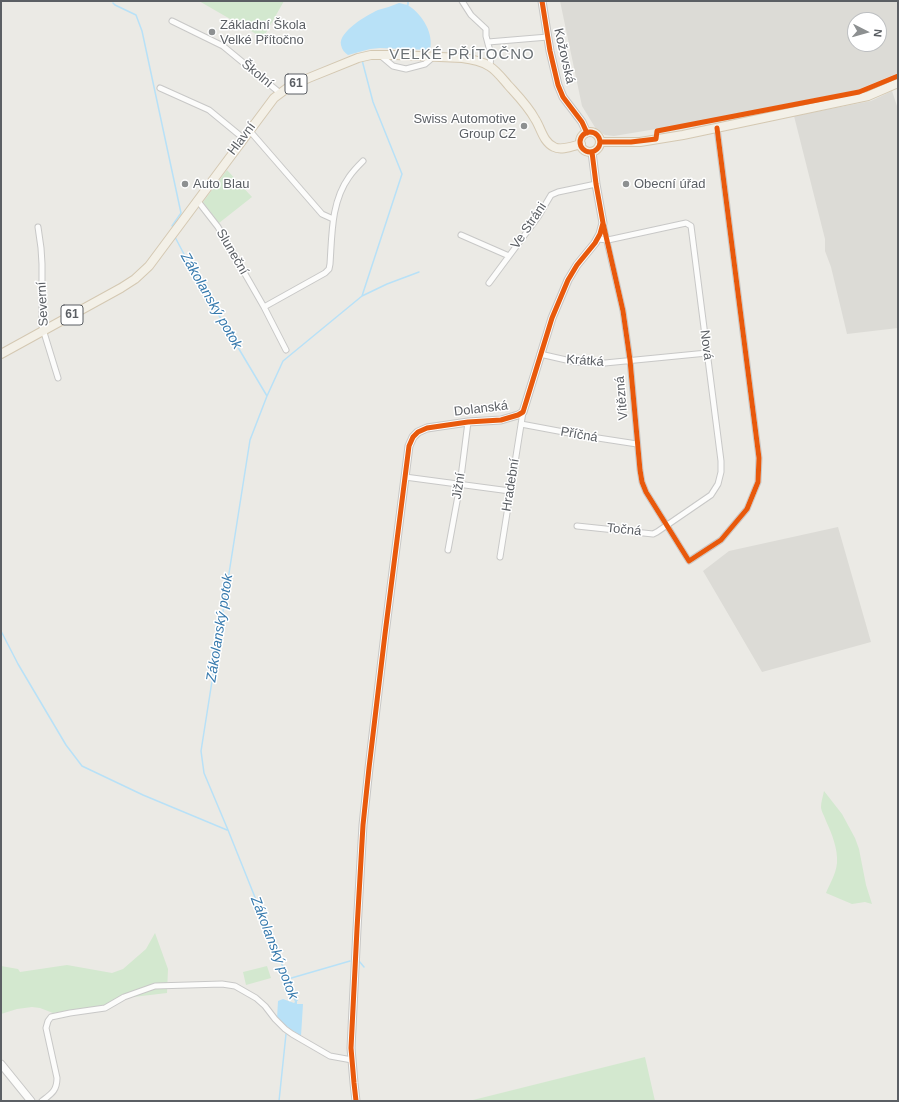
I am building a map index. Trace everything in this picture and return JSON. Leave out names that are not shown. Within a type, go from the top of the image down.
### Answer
[{"type":"main road","name":"Hlavní","points":[[44,331],[121,288],[135,279],[149,266],[249,130],[280,93],[290,86],[361,57],[380,54],[470,59],[482,62],[490,66],[497,73],[526,106],[535,118],[545,139],[551,145],[556,148],[561,148],[581,144]]},
{"type":"main road","points":[[600,142],[640,142],[717,128],[868,96],[898,83]]},
{"type":"main road","points":[[587,133],[595,133],[600,139],[600,142],[598,149],[592,152],[585,150],[581,144],[581,138],[587,133]]},
{"type":"main road","name":"61","points":[[1,354],[44,331]]},
{"type":"street","points":[[462,1],[471,15],[486,29],[491,55],[490,66]]},
{"type":"street","name":"Kožovská","points":[[542,1],[554,66],[561,91],[565,100],[582,122],[587,133]]},
{"type":"street","name":"Školní","points":[[172,21],[223,46],[280,93]]},
{"type":"street","points":[[488,42],[548,37]]},
{"type":"street","points":[[380,54],[393,66],[406,69],[426,64],[433,57]]},
{"type":"street","points":[[160,88],[209,110],[243,138]]},
{"type":"street","name":"Vítězná","points":[[603,223],[623,310],[630,360],[637,444],[642,482],[646,492],[689,561],[720,540],[747,509],[758,482],[759,458],[717,128]]},
{"type":"street","points":[[249,130],[322,214],[333,219]]},
{"type":"street","points":[[592,152],[603,223]]},
{"type":"street","points":[[264,308],[325,273],[328,269],[330,264],[333,219],[340,196],[348,178],[363,161]]},
{"type":"street","name":"Ve Stráni","points":[[489,283],[538,217],[551,195],[558,192],[596,184]]},
{"type":"street","name":"Sluneční","points":[[197,200],[218,227],[286,350]]},
{"type":"street","name":"Dolanská","points":[[356,1101],[351,1048],[356,929],[363,824],[368,768],[409,446],[413,437],[418,432],[427,428],[468,422],[501,420],[523,412],[552,318],[568,280],[577,265],[595,243],[603,223]]},
{"type":"street","name":"Nová","points":[[608,240],[686,223],[691,226],[721,460],[721,472],[718,484],[711,494],[667,525]]},
{"type":"street","name":"Severní","points":[[38,227],[42,264],[42,326],[58,378]]},
{"type":"street","name":"Ve Stráni","points":[[461,235],[509,256]]},
{"type":"street","points":[[597,239],[608,240]]},
{"type":"street","name":"Krátká","points":[[540,354],[575,362],[605,363],[707,352]]},
{"type":"street","name":"Hradební","points":[[500,557],[523,412]]},
{"type":"street","name":"Jižní","points":[[448,550],[460,485],[468,422]]},
{"type":"street","name":"Příčná","points":[[521,424],[637,444]]},
{"type":"street","points":[[405,477],[510,492]]},
{"type":"street","name":"Točná","points":[[577,526],[653,534],[667,525]]},
{"type":"street","points":[[42,1101],[55,1089],[57,1083],[46,1028],[51,1017],[105,1008],[124,997],[155,986],[222,984],[234,986],[256,998],[265,1006],[275,1019],[292,1034],[330,1056],[352,1060]]},
{"type":"street","points":[[1,1064],[31,1101]]},
{"type":"shaded area","points":[[560,1],[898,1],[898,73],[857,90],[674,126],[614,136],[605,135],[596,129],[582,106]]},
{"type":"shaded area","points":[[892,91],[898,109],[898,328],[847,334],[831,267],[825,251],[825,239],[794,116],[871,101]]},
{"type":"shaded area","points":[[838,527],[871,642],[762,672],[703,571],[729,551]]},
{"type":"green space","points":[[199,1],[284,1],[263,38]]},
{"type":"green space","points":[[227,170],[252,197],[219,223],[203,202]]},
{"type":"green space","points":[[824,791],[842,814],[855,838],[872,904],[865,902],[852,904],[826,893],[835,871],[837,852],[821,809]]},
{"type":"green space","points":[[155,933],[168,969],[167,993],[121,1000],[107,1009],[53,1013],[40,1008],[32,1007],[17,1009],[1,1014],[1,966],[18,969],[20,972],[67,965],[112,973],[123,969],[146,949]]},
{"type":"green space","points":[[267,966],[271,978],[246,985],[243,972]]},
{"type":"green space","points":[[645,1057],[655,1101],[469,1101]]},
{"type":"water","points":[[399,3],[409,6],[419,14],[423,20],[429,31],[431,44],[430,50],[380,48],[348,55],[343,50],[341,47],[341,40],[354,24],[373,12]]},
{"type":"water","points":[[296,996],[298,1001],[297,1004],[303,1004],[301,1036],[277,1019],[278,1001],[283,999],[294,1003],[293,997]]},
{"type":"waterway","points":[[406,6],[408,5],[408,1]]},
{"type":"waterway","name":"Zákolanský potok","points":[[113,3],[136,15],[142,31],[181,213],[172,226]]},
{"type":"waterway","points":[[267,396],[283,361],[362,296],[402,174],[373,102],[362,60]]},
{"type":"waterway","name":"Zákolanský potok","points":[[175,237],[196,277],[267,396],[250,440],[201,751],[204,773],[295,997]]},
{"type":"waterway","points":[[362,296],[387,284],[419,272]]},
{"type":"waterway","points":[[1,631],[18,664],[66,745],[82,766],[143,795],[227,830]]},
{"type":"waterway","points":[[288,979],[350,961]]},
{"type":"waterway","points":[[359,961],[364,967]]},
{"type":"waterway","name":"Zákolanský potok","points":[[279,1101],[286,1034]]},
{"type":"cycle path","points":[[542,1],[550,51],[558,85],[563,97],[582,122],[587,133]]},
{"type":"cycle path","points":[[600,142],[631,142],[656,139],[657,131],[859,92],[898,76]]},
{"type":"cycle path","points":[[603,223],[623,311],[630,360],[642,482],[646,492],[689,561],[721,540],[747,509],[758,482],[759,458],[717,128]]},
{"type":"cycle path","points":[[590,132],[597,135],[600,142],[597,149],[590,152],[583,149],[580,142],[583,135],[590,132]]},
{"type":"cycle path","points":[[356,1101],[351,1048],[363,825],[409,446],[413,437],[418,432],[427,428],[468,422],[501,420],[523,412],[552,318],[568,280],[577,265],[595,243],[600,234],[603,223],[592,152]]},
{"type":"place","name":"Základní Škola Velké Přítočno","points":[[212,32]]},
{"type":"place","name":"Swiss Automotive Group CZ","points":[[524,126]]},
{"type":"place","name":"Auto Blau","points":[[185,184]]},
{"type":"place","name":"Obecní úřad","points":[[626,184]]},
{"type":"district","name":"VELKÉ PŘÍTOČNO","points":[[462,55]]}]
